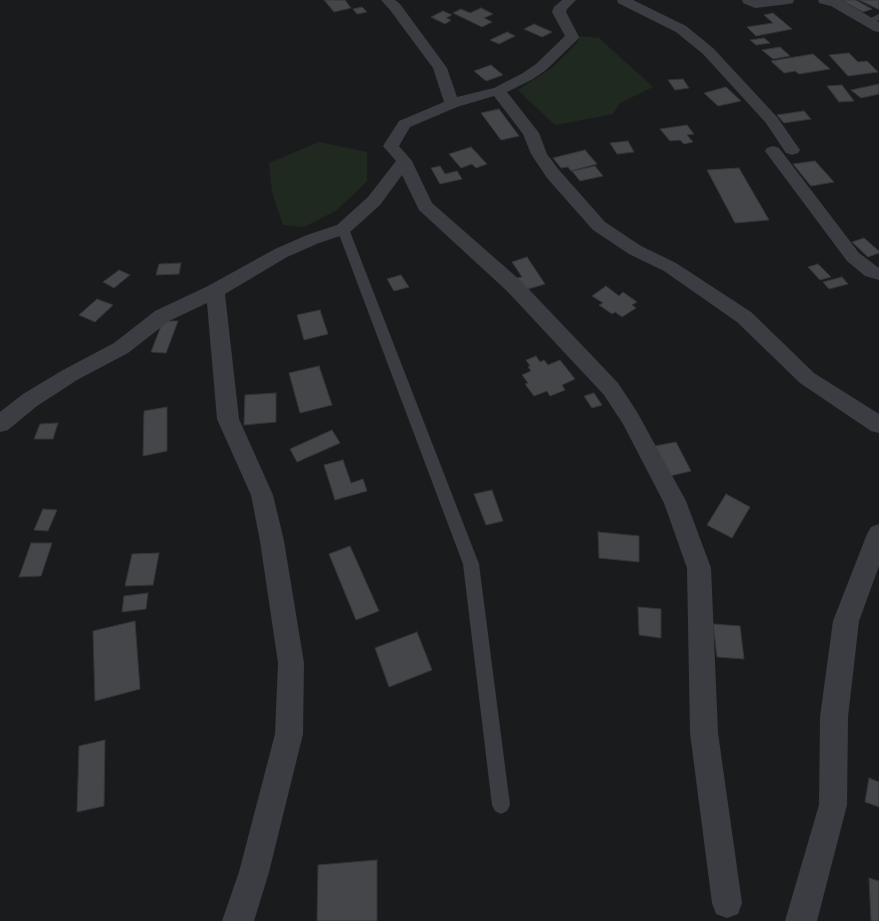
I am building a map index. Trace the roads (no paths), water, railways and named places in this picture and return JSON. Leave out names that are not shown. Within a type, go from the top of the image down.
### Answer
[{"type":"street","points":[[387,0],[395,8],[440,68],[452,104]]},
{"type":"street","points":[[570,0],[561,7],[559,12],[572,37],[541,67],[528,76],[498,91],[479,95],[452,104],[404,124],[391,146],[404,161],[425,206],[514,286],[611,389],[630,418],[675,501],[699,568],[704,733],[727,903]]},
{"type":"street","points":[[623,0],[681,29],[708,51],[748,92],[772,120],[792,150],[765,152],[853,257],[871,272],[879,274]]},
{"type":"street","points":[[748,0],[755,4],[788,0]]},
{"type":"street","points":[[824,0],[836,3],[876,22]]},
{"type":"street","points":[[498,91],[531,133],[539,154],[553,174],[599,226],[635,250],[670,267],[744,317],[807,378],[879,425]]},
{"type":"street","points":[[0,424],[30,400],[70,375],[121,348],[162,316],[215,291],[281,253],[313,239],[343,229],[374,201],[404,161]]},
{"type":"street","points":[[215,291],[228,419],[262,495],[272,541],[291,663],[289,734],[254,872],[238,921]]},
{"type":"street","points":[[801,921],[833,805],[834,716],[846,621],[879,534]]},
{"type":"lane","points":[[343,229],[470,564],[501,805]]}]
